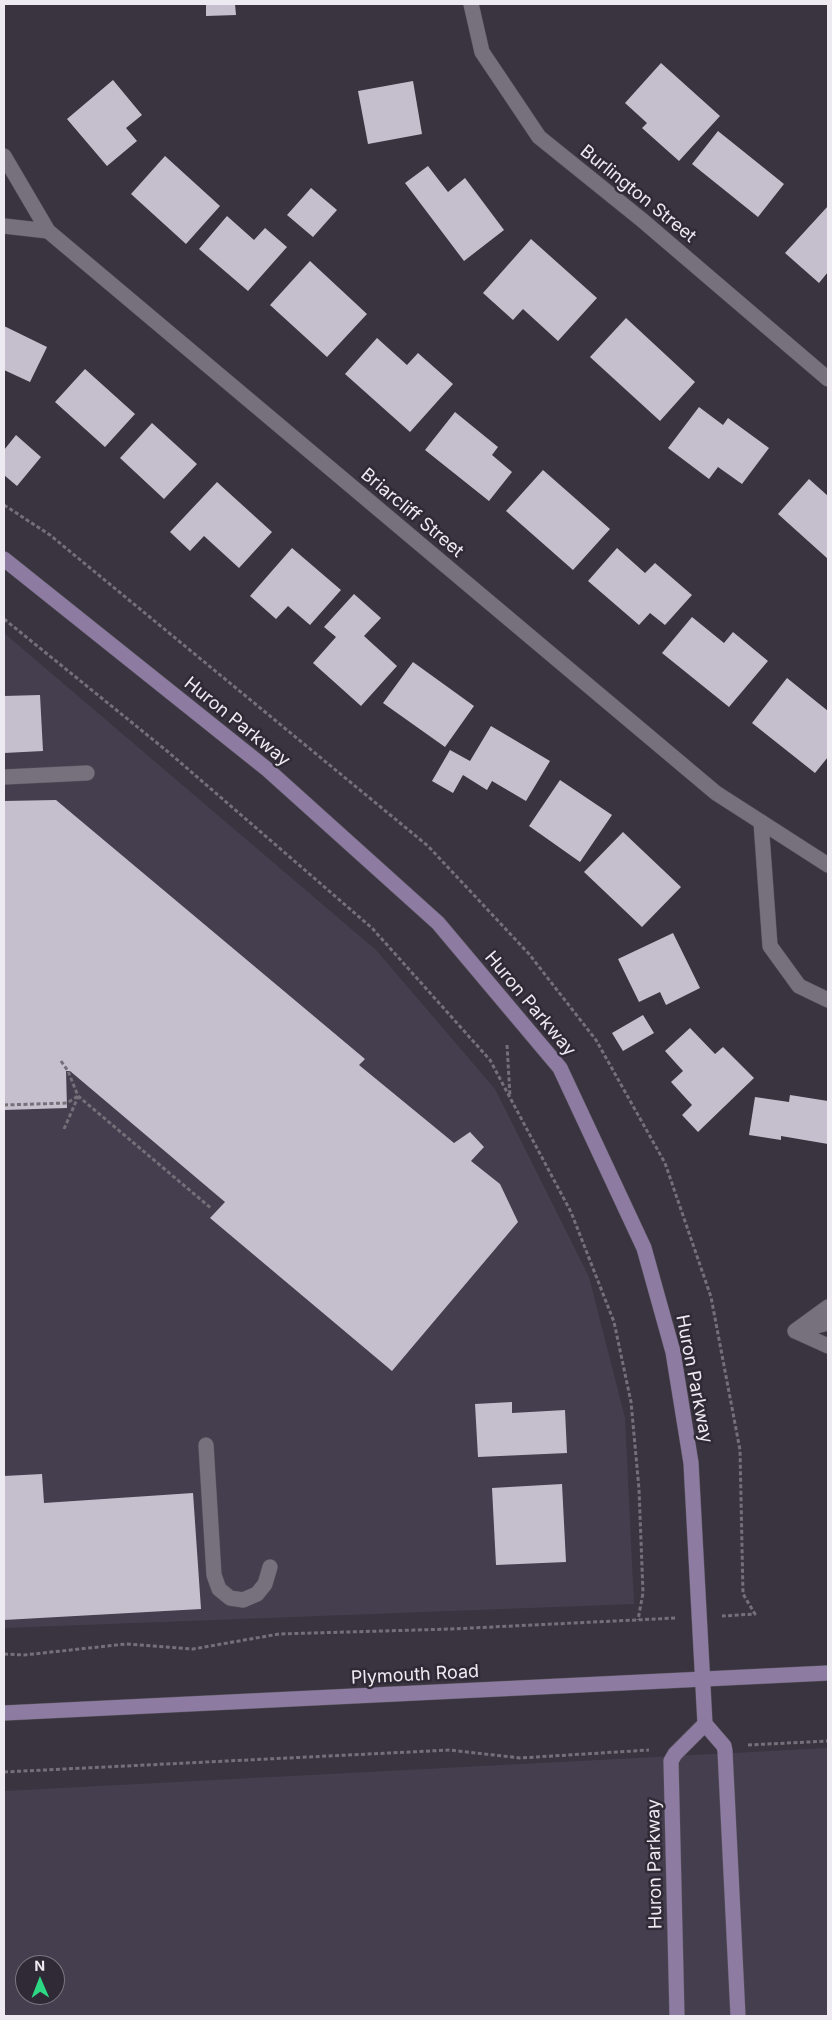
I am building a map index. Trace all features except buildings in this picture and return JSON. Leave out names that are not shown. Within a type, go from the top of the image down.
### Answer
[{"type":"main road","name":"Huron Parkway","points":[[4,559],[268,770],[438,923],[560,1068],[618,1188],[647,1257],[673,1352],[691,1463],[705,1724],[675,1754],[671,1761],[677,2016]]},
{"type":"main road","name":"Plymouth Road","points":[[4,1713],[703,1681],[828,1673]]},
{"type":"main road","points":[[705,1724],[724,1746],[725,1751],[738,2016]]},
{"type":"street","name":"Burlington Street","points":[[470,4],[482,52],[539,137],[642,220],[828,379]]},
{"type":"street","name":"Briarcliff Street","points":[[4,156],[48,231],[716,793],[828,865]]},
{"type":"street","points":[[4,226],[48,231]]},
{"type":"street","points":[[4,777],[87,774]]},
{"type":"street","points":[[761,822],[770,946],[799,986],[828,1000]]},
{"type":"street","points":[[795,1331],[828,1307]]},
{"type":"street","points":[[795,1331],[828,1323]]},
{"type":"street","points":[[795,1331],[828,1335]]},
{"type":"street","points":[[795,1331],[828,1346]]},
{"type":"street","points":[[206,1445],[214,1575],[219,1589],[230,1598],[243,1600],[257,1594],[265,1584],[270,1567]]},
{"type":"path","points":[[4,619],[167,751],[372,928],[490,1060],[571,1212],[614,1322],[631,1402],[639,1489],[643,1593],[638,1620]]},
{"type":"path","points":[[504,1002],[511,1099]]},
{"type":"path","points":[[61,1061],[78,1096],[212,1209]]},
{"type":"path","points":[[4,1105],[67,1103],[78,1096]]},
{"type":"path","points":[[64,1128],[78,1096]]},
{"type":"path","points":[[741,1615],[754,1614]]},
{"type":"path","points":[[4,1654],[24,1655],[126,1644],[194,1649],[279,1634],[646,1619]]},
{"type":"path","points":[[763,1745],[828,1741]]},
{"type":"path","points":[[4,1772],[450,1750],[520,1758],[644,1750]]},
{"type":"shaded area","points":[[4,633],[376,950],[495,1089],[589,1277],[625,1418],[634,1604],[4,1628]]},
{"type":"shaded area","points":[[828,1748],[828,2016],[4,2016],[4,1791]]}]
